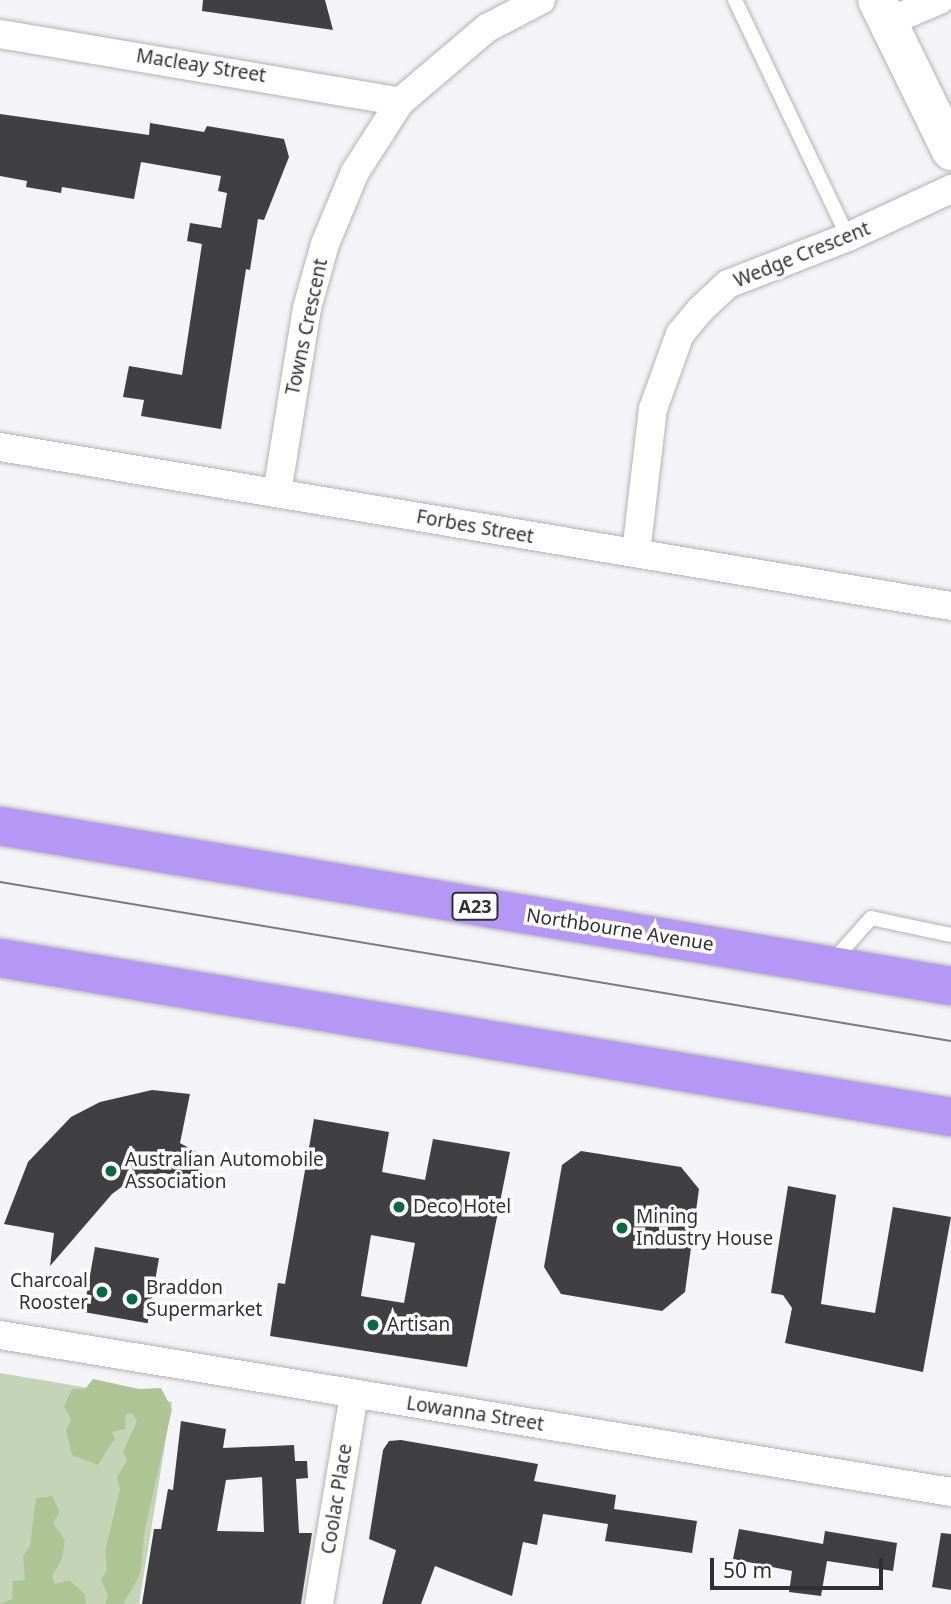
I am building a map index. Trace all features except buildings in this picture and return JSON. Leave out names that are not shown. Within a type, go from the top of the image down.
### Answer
[{"type":"highway","name":"Northbourne Avenue","points":[[0,826],[951,986]]},
{"type":"highway","points":[[0,958],[951,1117]]},
{"type":"street","name":"Towns Crescent","points":[[277,493],[307,308],[325,244],[355,172],[400,102],[487,28],[541,0]]},
{"type":"street","points":[[939,0],[883,11],[951,151]]},
{"type":"street","name":"Macleay Street","points":[[0,34],[400,102]]},
{"type":"street","name":"Wedge Crescent","points":[[636,554],[653,409],[680,334],[728,284],[848,237],[951,189]]},
{"type":"street","name":"Forbes Street","points":[[0,447],[951,606]]},
{"type":"street","name":"Lowanna Street","points":[[0,1335],[951,1492]]},
{"type":"street","name":"Coolac Place","points":[[319,1604],[354,1394]]},
{"type":"lane","points":[[734,0],[848,237]]},
{"type":"lane","points":[[829,965],[871,918],[951,935]]},
{"type":"green space","points":[[0,1373],[172,1402],[139,1604],[0,1604]]},
{"type":"green space","points":[[93,1379],[139,1389],[161,1388],[172,1409],[145,1529],[140,1575],[123,1604],[105,1604],[108,1596],[101,1579],[107,1570],[105,1551],[120,1489],[117,1477],[127,1461],[123,1452],[137,1421],[132,1413],[126,1414],[125,1429],[112,1432],[115,1438],[98,1465],[72,1455],[66,1431],[71,1419],[64,1406],[72,1389],[85,1389]]},
{"type":"green space","points":[[52,1496],[60,1512],[53,1523],[65,1540],[62,1559],[52,1576],[55,1584],[69,1580],[85,1594],[86,1604],[0,1604],[12,1599],[13,1581],[25,1580],[23,1556],[30,1546],[36,1498]]},
{"type":"tram line","points":[[0,882],[951,1041]]},
{"type":"place","name":"Australian Automobile Association","points":[[111,1171]]},
{"type":"place","name":"Deco Hotel","points":[[399,1207]]},
{"type":"place","name":"Mining Industry House","points":[[622,1228]]},
{"type":"place","name":"Charcoal Rooster","points":[[102,1292]]},
{"type":"place","name":"Braddon Supermarket","points":[[132,1299]]},
{"type":"place","name":"Artisan","points":[[373,1325]]}]
